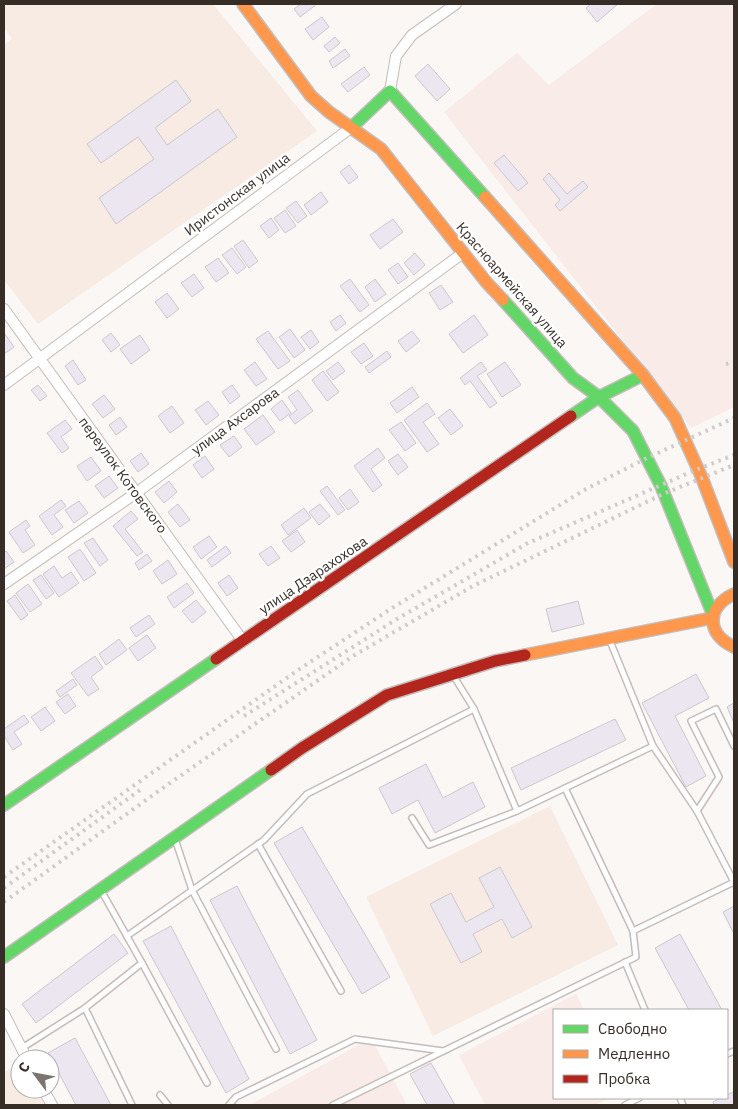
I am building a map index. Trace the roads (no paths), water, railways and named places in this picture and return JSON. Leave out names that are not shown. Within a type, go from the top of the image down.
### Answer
[{"type":"street","name":"Красноармейская улица","points":[[243,4],[310,96],[329,112],[381,148],[487,283],[574,378],[600,397],[626,423],[638,439],[661,486],[713,617],[713,625],[717,636]]},
{"type":"street","points":[[456,4],[412,35],[396,56],[390,91],[643,375],[675,418],[702,478],[734,562]]},
{"type":"street","name":"Иристонская улица","points":[[4,385],[352,128],[390,91]]},
{"type":"street","name":"улица Ахсарова","points":[[4,584],[136,493],[463,254]]},
{"type":"street","name":"переулок Котовского","points":[[4,309],[243,641]]},
{"type":"street","name":"улица Дзарахохова","points":[[4,805],[600,397],[643,375]]},
{"type":"street","points":[[4,957],[302,748],[387,696],[495,661],[677,626],[713,617],[716,607],[721,601],[734,594]]},
{"type":"street","points":[[677,626],[717,636],[734,647]]},
{"type":"street","points":[[4,1014],[22,1048]]},
{"type":"lane","points":[[610,639],[653,746],[697,811],[734,882],[633,931]]},
{"type":"lane","points":[[452,674],[474,709],[517,811]]},
{"type":"lane","points":[[127,936],[264,840],[307,794],[474,709]]},
{"type":"lane","points":[[697,811],[719,777],[691,721],[716,709],[734,746]]},
{"type":"lane","points":[[412,818],[429,845],[517,811],[653,746]]},
{"type":"lane","points":[[332,1105],[636,956],[633,931],[565,788]]},
{"type":"lane","points":[[174,837],[192,890],[276,1049]]},
{"type":"lane","points":[[258,844],[341,991]]},
{"type":"lane","points":[[100,889],[206,1083]]},
{"type":"lane","points":[[625,962],[645,1009]]},
{"type":"lane","points":[[22,1048],[85,1008],[142,963]]},
{"type":"lane","points":[[85,1008],[132,1105]]},
{"type":"lane","points":[[229,1105],[236,1097],[355,1039],[443,1051]]},
{"type":"lane","points":[[160,1095],[168,1105]]},
{"type":"lane","points":[[625,1105],[637,1099]]},
{"type":"railway","points":[[726,364],[734,362]]},
{"type":"railway","points":[[4,877],[298,670],[389,610],[586,489],[647,458],[734,418]]},
{"type":"railway","points":[[244,716],[397,619],[528,543],[734,455]]},
{"type":"railway","points":[[4,902],[160,790],[353,656],[473,586],[663,494],[734,465]]},
{"type":"railway","points":[[4,888],[140,790]]}]
